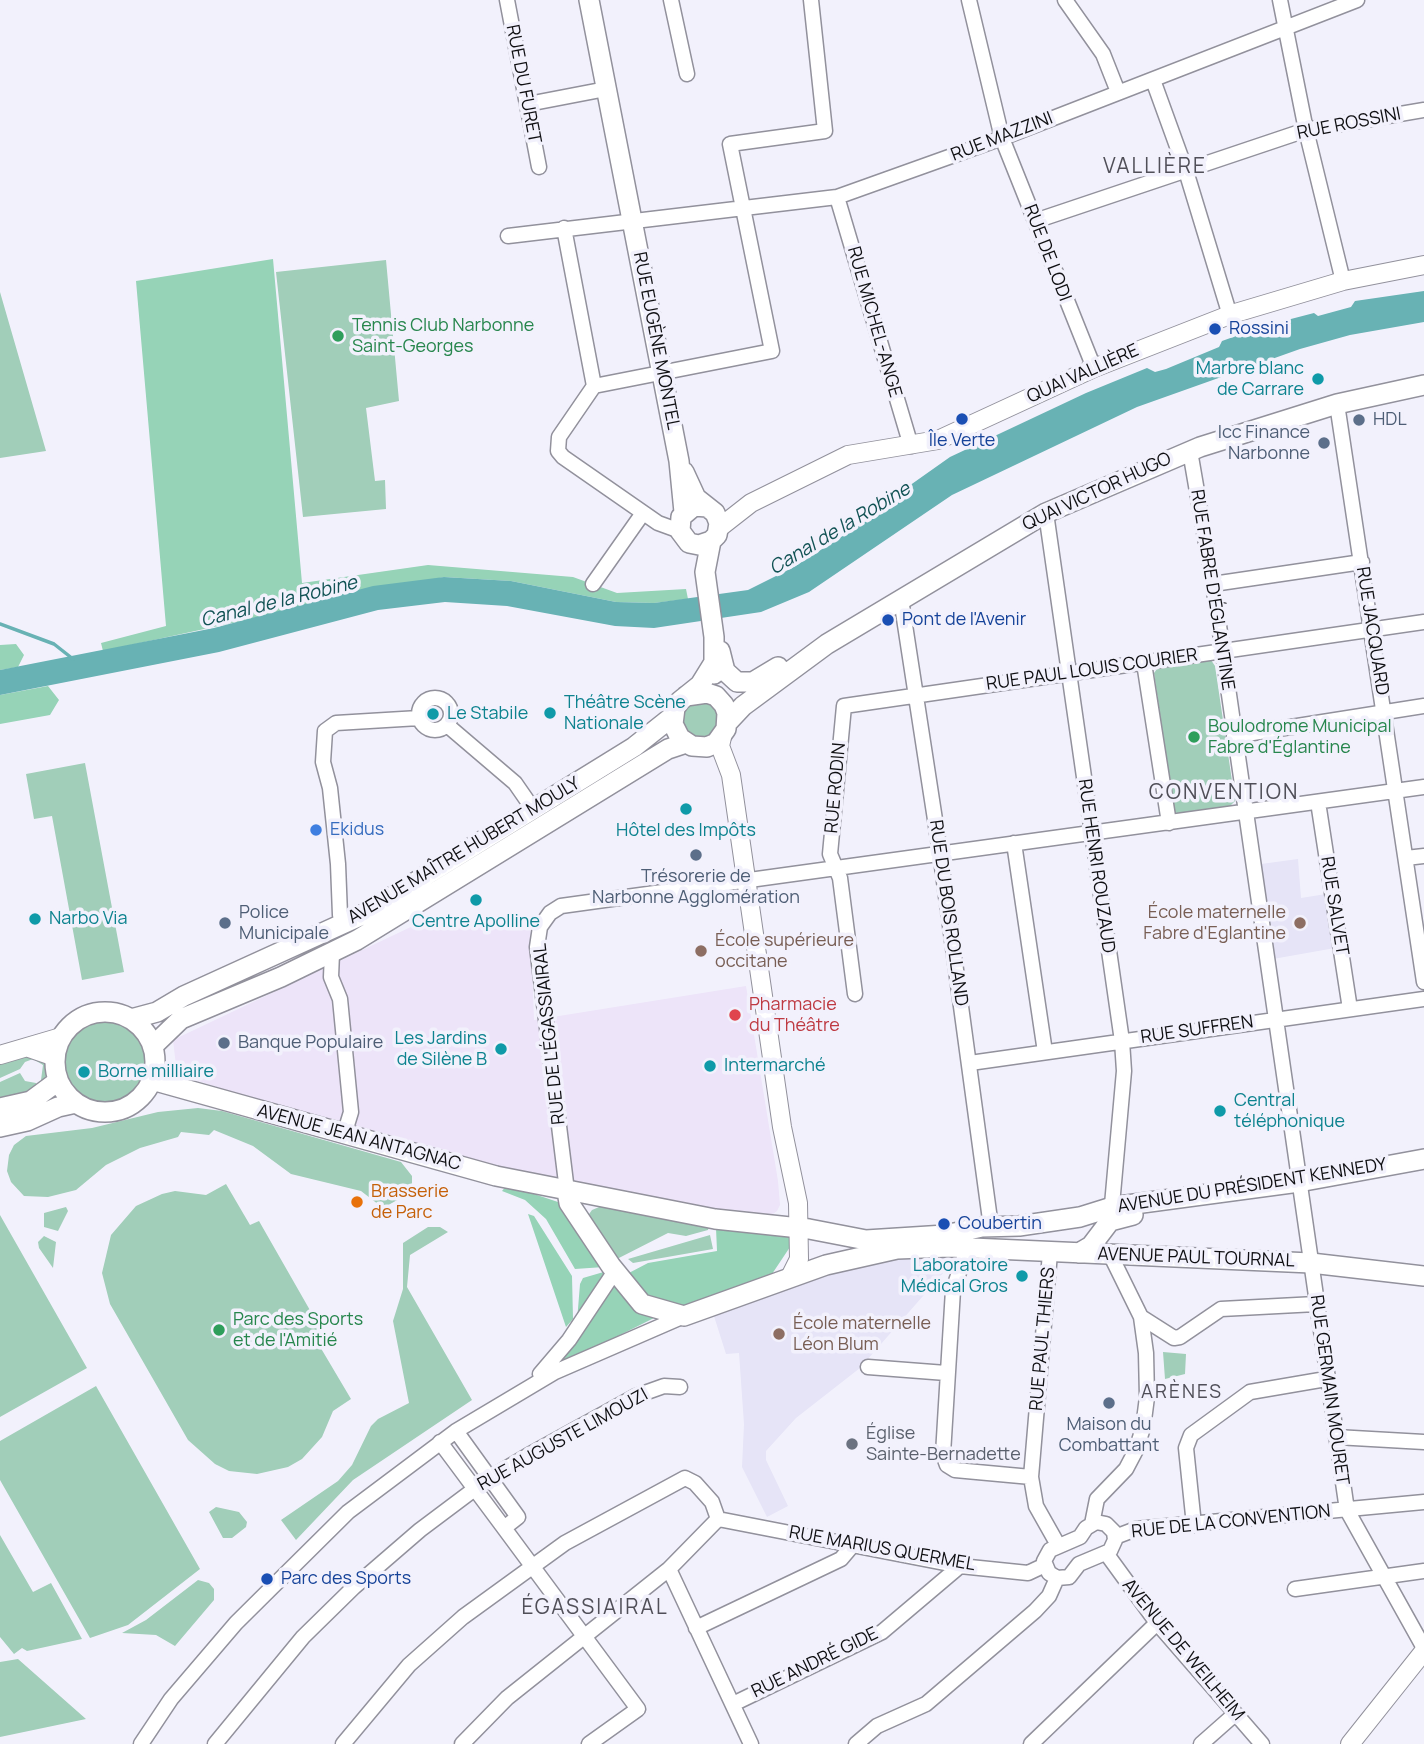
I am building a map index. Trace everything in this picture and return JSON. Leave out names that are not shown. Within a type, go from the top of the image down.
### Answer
[{"type":"main road","name":"RUE EUGÈNE MONTEL","points":[[589,0],[679,461],[684,528],[706,579]]},
{"type":"main road","name":"QUAI VICTOR HUGO","points":[[725,729],[743,706],[827,644],[1046,513],[1190,451],[1337,404],[1424,385]]},
{"type":"main road","name":"RUE EUGÈNE MONTEL","points":[[679,461],[690,487],[713,522]]},
{"type":"main road","points":[[694,506],[713,522],[699,545],[684,528],[694,506]]},
{"type":"main road","points":[[712,664],[701,684],[687,696],[673,716],[676,732],[692,745],[707,747],[725,729],[712,664],[714,637],[706,579],[713,522]]},
{"type":"main road","points":[[714,637],[722,654],[725,671],[737,682],[753,681],[775,667],[799,665]]},
{"type":"main road","name":"QUAI VICTOR HUGO","points":[[718,697],[739,698],[799,665]]},
{"type":"main road","points":[[687,696],[700,692],[718,697]]},
{"type":"main road","name":"AVENUE MAÎTRE HUBERT MOULY","points":[[131,1018],[157,1012],[184,996],[362,915],[634,747],[673,716]]},
{"type":"main road","name":"AVENUE MAÎTRE HUBERT MOULY","points":[[153,1046],[181,1019],[332,953],[396,918],[668,749],[692,745]]},
{"type":"main road","points":[[108,1012],[131,1018],[140,1026],[153,1046],[155,1063],[152,1080],[139,1098],[119,1110],[104,1112],[76,1103],[58,1081],[55,1057],[61,1037],[73,1023],[90,1014],[108,1012]]},
{"type":"main road","name":"AVENUE JEAN ANTAGNAC","points":[[152,1080],[344,1135],[536,1184],[770,1226],[799,1227]]},
{"type":"main road","points":[[0,1108],[32,1101],[58,1081]]},
{"type":"main road","points":[[0,1126],[27,1121],[76,1103]]},
{"type":"main road","name":"AVENUE DU PRÉSIDENT KENNEDY","points":[[1300,1186],[1424,1159]]},
{"type":"main road","name":"AVENUE DU PRÉSIDENT KENNEDY","points":[[799,1227],[866,1240],[929,1237],[1080,1217],[1129,1215],[1424,1168]]},
{"type":"main road","points":[[567,1191],[569,1203],[615,1271],[642,1304],[663,1313],[684,1316]]},
{"type":"main road","points":[[584,1225],[584,1213],[599,1197]]},
{"type":"main road","name":"AVENUE DU PRÉSIDENT KENNEDY","points":[[1104,1246],[1111,1214]]},
{"type":"main road","name":"AVENUE DU PRÉSIDENT KENNEDY","points":[[1080,1217],[1092,1220],[1104,1246]]},
{"type":"main road","name":"AVENUE PAUL TOURNAL","points":[[684,1316],[856,1256],[897,1249],[1079,1253],[1104,1246],[1311,1263],[1424,1276]]},
{"type":"street","name":"RUE DU FURET","points":[[507,0],[539,167]]},
{"type":"street","points":[[671,0],[687,74]]},
{"type":"street","points":[[684,528],[660,524],[562,457],[557,449],[559,437],[594,386],[772,351],[730,144],[825,131],[811,0]]},
{"type":"street","name":"RUE DE LODI","points":[[969,0],[1002,138],[1094,368]]},
{"type":"street","points":[[1065,0],[1103,54],[1118,92]]},
{"type":"street","points":[[1280,0],[1306,130],[1343,281]]},
{"type":"street","name":"RUE MAZZINI","points":[[508,236],[836,197],[1002,138],[1357,0]]},
{"type":"street","points":[[1153,80],[1232,314]]},
{"type":"street","points":[[528,104],[606,89]]},
{"type":"street","name":"RUE ROSSINI","points":[[1035,221],[1306,130],[1424,110]]},
{"type":"street","name":"RUE MICHEL-ANGE","points":[[836,197],[911,446]]},
{"type":"street","points":[[564,228],[594,386]]},
{"type":"street","name":"QUAI VALLIÈRE","points":[[713,522],[848,455],[938,440],[1094,368],[1232,314],[1343,281],[1424,265]]},
{"type":"street","name":"RUE JACQUARD","points":[[1337,404],[1424,982]]},
{"type":"street","name":"RUE FABRE D'ÉGLANTINE","points":[[1190,451],[1213,583],[1300,1186]]},
{"type":"street","points":[[593,584],[643,513]]},
{"type":"street","name":"RUE HENRI ROUZAUD","points":[[1046,513],[1067,674],[1122,1041],[1124,1071],[1111,1214]]},
{"type":"street","points":[[1213,583],[1362,562]]},
{"type":"street","name":"RUE DU BOIS ROLLAND","points":[[901,599],[940,852],[991,1227]]},
{"type":"street","name":"RUE PAUL LOUIS COURIER","points":[[844,706],[1424,622]]},
{"type":"street","points":[[1144,663],[1169,823]]},
{"type":"street","points":[[430,698],[440,699],[451,710],[447,725],[439,730],[429,730],[419,719],[423,703],[430,698]]},
{"type":"street","name":"RUE RODIN","points":[[844,706],[830,854],[837,867],[855,994]]},
{"type":"street","points":[[1234,736],[1424,706]]},
{"type":"street","points":[[344,924],[340,915],[330,788],[323,762],[325,731],[336,723],[419,719]]},
{"type":"street","points":[[447,725],[515,783],[533,810]]},
{"type":"street","points":[[725,729],[720,746],[731,775],[730,786],[747,880],[785,1145],[798,1203],[799,1259],[790,1277]]},
{"type":"street","points":[[692,745],[711,759],[730,786]]},
{"type":"street","points":[[747,880],[1424,787]]},
{"type":"street","name":"RUE SALVET","points":[[1318,802],[1350,1009]]},
{"type":"street","points":[[1014,843],[1045,1052]]},
{"type":"street","points":[[1406,858],[1424,856]]},
{"type":"street","name":"RUE DE L'ÉGASSIAIRAL","points":[[567,1191],[537,947],[540,927],[550,913],[561,906],[747,880]]},
{"type":"street","points":[[340,897],[362,915]]},
{"type":"street","points":[[332,953],[331,977],[340,999],[351,1112],[344,1135]]},
{"type":"street","points":[[306,965],[331,977]]},
{"type":"street","name":"RUE SUFFREN","points":[[970,1063],[1424,999]]},
{"type":"street","points":[[0,1055],[61,1037]]},
{"type":"street","points":[[29,1048],[55,1057]]},
{"type":"street","points":[[770,1226],[781,1221],[787,1212],[783,1168],[785,1145]]},
{"type":"street","points":[[536,1184],[565,1168],[579,1187],[599,1197]]},
{"type":"street","name":"RUE GERMAIN MOURET","points":[[1300,1186],[1347,1510]]},
{"type":"street","points":[[1092,1524],[1106,1524],[1115,1536],[1114,1545],[1106,1553],[1092,1556],[1079,1564],[1069,1577],[1057,1578],[1049,1573],[1045,1565],[1047,1553],[1058,1545],[1080,1537],[1092,1524],[1097,1499],[1126,1469],[1143,1428],[1147,1386],[1141,1317],[1104,1246]]},
{"type":"street","points":[[967,1249],[953,1290],[943,1454],[947,1465],[955,1470],[1031,1476]]},
{"type":"street","name":"RUE PAUL THIERS","points":[[1050,1253],[1031,1476],[1036,1506],[1058,1545]]},
{"type":"street","points":[[509,1399],[550,1365],[615,1271]]},
{"type":"street","points":[[1141,1317],[1174,1338],[1222,1309],[1316,1304]]},
{"type":"street","points":[[141,1744],[171,1699],[267,1589],[348,1512],[456,1430],[555,1372],[684,1316]]},
{"type":"street","points":[[868,1367],[946,1373]]},
{"type":"street","points":[[1194,1525],[1186,1448],[1191,1435],[1250,1392],[1326,1379]]},
{"type":"street","name":"RUE AUGUSTE LIMOUZI","points":[[215,1744],[303,1637],[354,1587],[420,1530],[488,1479],[636,1396],[664,1386],[680,1387]]},
{"type":"street","points":[[456,1430],[517,1517],[504,1528]]},
{"type":"street","points":[[1336,1437],[1424,1442]]},
{"type":"street","points":[[440,1442],[638,1709],[589,1744]]},
{"type":"street","points":[[344,1744],[409,1665],[463,1617],[532,1565],[685,1478],[695,1483],[712,1502],[718,1519],[669,1569],[507,1698],[462,1744]]},
{"type":"street","name":"RUE DE LA CONVENTION","points":[[1115,1536],[1136,1529],[1424,1502]]},
{"type":"street","points":[[1347,1510],[1424,1649],[1350,1744]]},
{"type":"street","name":"RUE MARIUS QUERMEL","points":[[718,1519],[960,1566],[1028,1573],[1045,1565]]},
{"type":"street","points":[[696,1628],[841,1559],[852,1546]]},
{"type":"street","name":"AVENUE DE WEILHEIM","points":[[1106,1553],[1157,1623],[1262,1744]]},
{"type":"street","name":"RUE ANDRÉ GIDE","points":[[733,1704],[882,1632],[960,1566]]},
{"type":"street","points":[[669,1569],[751,1744]]},
{"type":"street","points":[[1296,1589],[1424,1571]]},
{"type":"street","points":[[856,1744],[877,1727],[926,1704],[1035,1611],[1049,1597],[1057,1578]]},
{"type":"street","points":[[1031,1744],[1157,1623]]},
{"type":"street","points":[[1201,1744],[1235,1714]]},
{"type":"shaded area","name":"École maternelle Fabre d'Eglantine","points":[[1298,859],[1301,898],[1326,894],[1335,948],[1273,959],[1261,864]]},
{"type":"shaded area","points":[[530,916],[534,1020],[746,986],[778,1181],[780,1205],[777,1211],[766,1219],[596,1192],[387,1143],[177,1074],[173,1040],[415,925]]},
{"type":"shaded area","points":[[958,1256],[860,1368],[796,1418],[766,1451],[766,1460],[788,1506],[767,1517],[742,1467],[744,1424],[739,1353],[726,1354],[713,1313],[878,1258]]},
{"type":"green space","points":[[273,259],[302,583],[428,565],[573,577],[617,593],[686,589],[688,599],[654,603],[616,602],[511,581],[444,577],[103,651],[101,643],[166,626],[136,281]]},
{"type":"green space","name":"Tennis Club Narbonne Saint-Georges","points":[[386,260],[399,401],[366,408],[375,481],[385,480],[386,509],[303,517],[276,272]]},
{"type":"green space","points":[[0,292],[46,451],[0,458]]},
{"type":"green space","points":[[16,644],[24,655],[18,667],[0,670],[0,645]]},
{"type":"green space","name":"Boulodrome Municipal Fabre d'Églantine","points":[[1211,660],[1215,666],[1235,801],[1230,806],[1178,814],[1174,811],[1154,673],[1157,669]]},
{"type":"green space","points":[[48,686],[59,700],[50,715],[0,724],[0,695]]},
{"type":"green space","points":[[700,700],[713,706],[719,719],[713,732],[700,738],[687,732],[681,719],[687,706]]},
{"type":"green space","points":[[85,763],[124,972],[82,980],[52,816],[34,819],[26,774]]},
{"type":"green space","points":[[105,1022],[120,1025],[133,1034],[142,1047],[145,1062],[142,1077],[133,1090],[120,1099],[105,1102],[90,1099],[77,1090],[68,1077],[65,1062],[68,1047],[77,1034],[90,1025]]},
{"type":"green space","points":[[33,1055],[47,1062],[49,1068],[45,1084],[41,1080],[43,1065],[33,1059],[25,1062],[20,1069],[0,1078],[0,1062]]},
{"type":"green space","points":[[20,1073],[25,1081],[36,1083],[37,1090],[0,1099],[0,1082]]},
{"type":"green space","points":[[198,1108],[222,1111],[401,1162],[412,1176],[408,1194],[383,1208],[361,1191],[291,1174],[253,1146],[214,1130],[209,1135],[181,1132],[178,1137],[140,1148],[106,1165],[76,1190],[48,1197],[24,1196],[11,1182],[7,1171],[9,1155],[14,1145],[26,1136],[92,1128],[158,1112]]},
{"type":"green space","points":[[226,1184],[250,1225],[259,1221],[327,1340],[319,1345],[351,1399],[333,1411],[322,1437],[302,1459],[288,1467],[257,1474],[229,1471],[215,1464],[188,1440],[110,1304],[102,1273],[111,1235],[136,1206],[175,1191],[206,1195]]},
{"type":"green space","points":[[507,1185],[558,1202],[568,1210],[604,1267],[575,1269],[546,1219],[525,1200],[502,1191]]},
{"type":"green space","points":[[604,1205],[710,1223],[708,1230],[686,1236],[668,1233],[613,1261],[587,1217],[592,1210]]},
{"type":"green space","points":[[66,1207],[68,1211],[58,1231],[44,1227],[44,1213]]},
{"type":"green space","points":[[528,1214],[534,1216],[572,1276],[573,1319],[566,1327]]},
{"type":"green space","points":[[0,1215],[87,1368],[0,1417]]},
{"type":"green space","points":[[428,1227],[440,1227],[448,1232],[410,1255],[407,1287],[472,1400],[353,1480],[296,1540],[281,1520],[338,1481],[352,1465],[371,1426],[378,1419],[409,1403],[393,1321],[403,1289],[403,1243]]},
{"type":"green space","points":[[716,1228],[793,1232],[790,1247],[768,1280],[681,1311],[657,1307],[625,1275],[648,1263],[717,1251]]},
{"type":"green space","points":[[710,1235],[713,1249],[633,1263],[628,1259]]},
{"type":"green space","points":[[44,1236],[56,1242],[53,1268],[39,1248],[38,1242]]},
{"type":"green space","points":[[607,1271],[577,1321],[580,1284],[583,1278]]},
{"type":"green space","points":[[614,1277],[656,1317],[556,1367]]},
{"type":"green space","points":[[1163,1352],[1186,1354],[1185,1374],[1165,1379]]},
{"type":"green space","points":[[96,1386],[200,1569],[128,1625],[90,1638],[0,1480],[0,1441]]},
{"type":"green space","points":[[216,1507],[239,1512],[247,1522],[246,1527],[232,1538],[223,1538],[209,1512]]},
{"type":"green space","points":[[0,1535],[33,1592],[51,1583],[82,1639],[27,1651],[22,1648],[14,1654],[0,1637]]},
{"type":"green space","points":[[198,1580],[209,1583],[214,1589],[214,1600],[175,1646],[156,1635],[122,1633],[146,1620]]},
{"type":"green space","points":[[18,1659],[86,1719],[0,1737],[0,1662]]},
{"type":"water","points":[[1424,291],[1424,322],[1350,335],[1300,349],[1137,407],[952,495],[809,592],[761,612],[654,628],[615,626],[507,606],[445,602],[378,610],[219,652],[0,695],[0,670],[214,628],[373,586],[444,577],[511,581],[616,602],[654,603],[748,590],[794,567],[874,516],[875,510],[950,457],[1086,393],[1147,368],[1155,372],[1166,369],[1219,347],[1222,341],[1264,326],[1351,307],[1355,301]]},
{"type":"waterway","points":[[0,624],[54,644],[73,659]]},
{"type":"place","name":"Rossini","points":[[1215,329]]},
{"type":"place","name":"Tennis Club Narbonne Saint-Georges","points":[[338,336]]},
{"type":"place","name":"Marbre blanc de Carrare","points":[[1318,379]]},
{"type":"place","name":"Île Verte","points":[[962,419]]},
{"type":"place","name":"HDL","points":[[1359,420]]},
{"type":"place","name":"Icc Finance Narbonne","points":[[1324,443]]},
{"type":"place","name":"Pont de l'Avenir","points":[[888,620]]},
{"type":"place","name":"Théâtre Scène Nationale","points":[[550,713]]},
{"type":"place","name":"Le Stabile","points":[[433,714]]},
{"type":"place","name":"Boulodrome Municipal Fabre d'Églantine","points":[[1194,737]]},
{"type":"place","name":"Hôtel des Impôts","points":[[686,809]]},
{"type":"place","name":"Ekidus","points":[[316,830]]},
{"type":"place","name":"Trésorerie de Narbonne Agglomération","points":[[696,855]]},
{"type":"place","name":"Centre Apolline","points":[[476,900]]},
{"type":"place","name":"Narbo Via","points":[[35,919]]},
{"type":"place","name":"Police Municipale","points":[[225,923]]},
{"type":"place","name":"École maternelle Fabre d'Eglantine","points":[[1300,923]]},
{"type":"place","name":"École supérieure occitane","points":[[701,951]]},
{"type":"place","name":"Pharmacie du Théâtre","points":[[735,1015]]},
{"type":"place","name":"Banque Populaire","points":[[224,1043]]},
{"type":"place","name":"Les Jardins de Silène B","points":[[501,1049]]},
{"type":"place","name":"Intermarché","points":[[710,1066]]},
{"type":"place","name":"Borne milliaire","points":[[84,1072]]},
{"type":"place","name":"Central téléphonique","points":[[1220,1111]]},
{"type":"place","name":"Brasserie de Parc","points":[[357,1202]]},
{"type":"place","name":"Coubertin","points":[[944,1224]]},
{"type":"place","name":"Laboratoire Médical Gros","points":[[1022,1276]]},
{"type":"place","name":"Parc des Sports et de l'Amitié","points":[[219,1330]]},
{"type":"place","name":"École maternelle Léon Blum","points":[[779,1334]]},
{"type":"place","name":"Maison du Combattant","points":[[1109,1403]]},
{"type":"place","name":"Église Sainte-Bernadette","points":[[852,1444]]},
{"type":"place","name":"Parc des Sports","points":[[267,1579]]},
{"type":"district","name":"VALLIÈRE","points":[[1155,167]]},
{"type":"district","name":"CONVENTION","points":[[1224,793]]},
{"type":"district","name":"ARÈNES","points":[[1182,1393]]},
{"type":"district","name":"ÉGASSIAIRAL","points":[[595,1608]]},
{"type":"water label","name":"Canal de la Robine","points":[[840,529]]},
{"type":"water label","name":"Canal de la Robine","points":[[279,602]]}]
